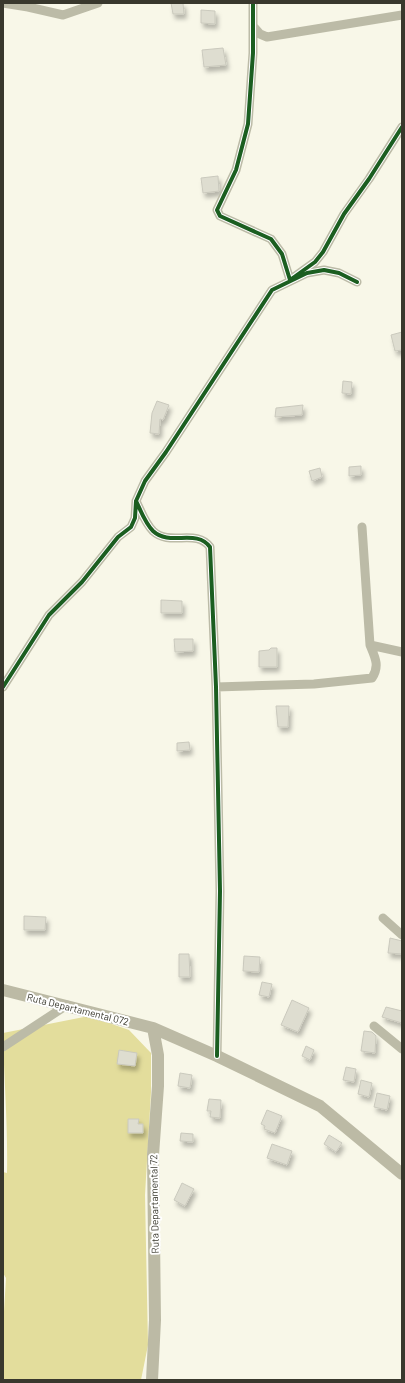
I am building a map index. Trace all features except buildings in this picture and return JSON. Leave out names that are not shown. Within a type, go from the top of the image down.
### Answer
[{"type":"main road","name":"Ruta Departamental 072","points":[[3,990],[153,1028],[217,1056],[320,1106],[402,1174]]},
{"type":"main road","name":"Ruta Departamental 72","points":[[152,1380],[155,1320],[153,1155],[158,1086],[158,1055],[153,1028]]},
{"type":"street","points":[[3,3],[63,15],[98,3]]},
{"type":"street","points":[[252,3],[253,26],[251,94],[248,124],[236,170],[217,210],[220,216],[271,239],[282,254],[290,280]]},
{"type":"street","points":[[253,26],[260,34],[267,37],[402,15]]},
{"type":"street","points":[[290,280],[315,262],[323,252],[344,214],[369,179],[402,127]]},
{"type":"street","points":[[3,687],[49,615],[82,582],[118,537],[130,527],[135,518],[136,501],[145,481],[166,452],[272,290],[307,273],[324,270],[340,273],[357,282]]},
{"type":"street","points":[[136,501],[145,521],[154,532],[168,538],[196,537],[206,541],[210,547],[216,687],[220,891],[217,1056]]},
{"type":"street","points":[[216,687],[314,684],[372,678],[376,671],[377,661],[370,644],[362,527]]},
{"type":"street","points":[[370,644],[402,652]]},
{"type":"street","points":[[383,918],[402,935]]},
{"type":"street","points":[[3,1047],[67,1005]]},
{"type":"street","points":[[374,1026],[402,1048]]},
{"type":"shaded area","points":[[89,1016],[129,1030],[151,1053],[151,1092],[145,1195],[148,1345],[141,1380],[3,1380],[3,1328],[6,1278],[3,1273],[3,1172],[7,1173],[7,1155],[3,1033]]},
{"type":"cycle path","points":[[253,3],[253,53],[248,124],[236,170],[217,210],[220,216],[271,239],[282,254],[290,280],[315,262],[323,252],[344,214],[369,179],[402,127]]},
{"type":"cycle path","points":[[3,687],[49,615],[82,582],[118,537],[131,527],[135,518],[136,501],[145,481],[166,452],[272,290],[307,273],[324,270],[339,273],[357,282]]},
{"type":"cycle path","points":[[136,501],[143,517],[153,531],[160,536],[167,538],[198,539],[210,547],[216,687],[220,891],[217,1056]]}]
